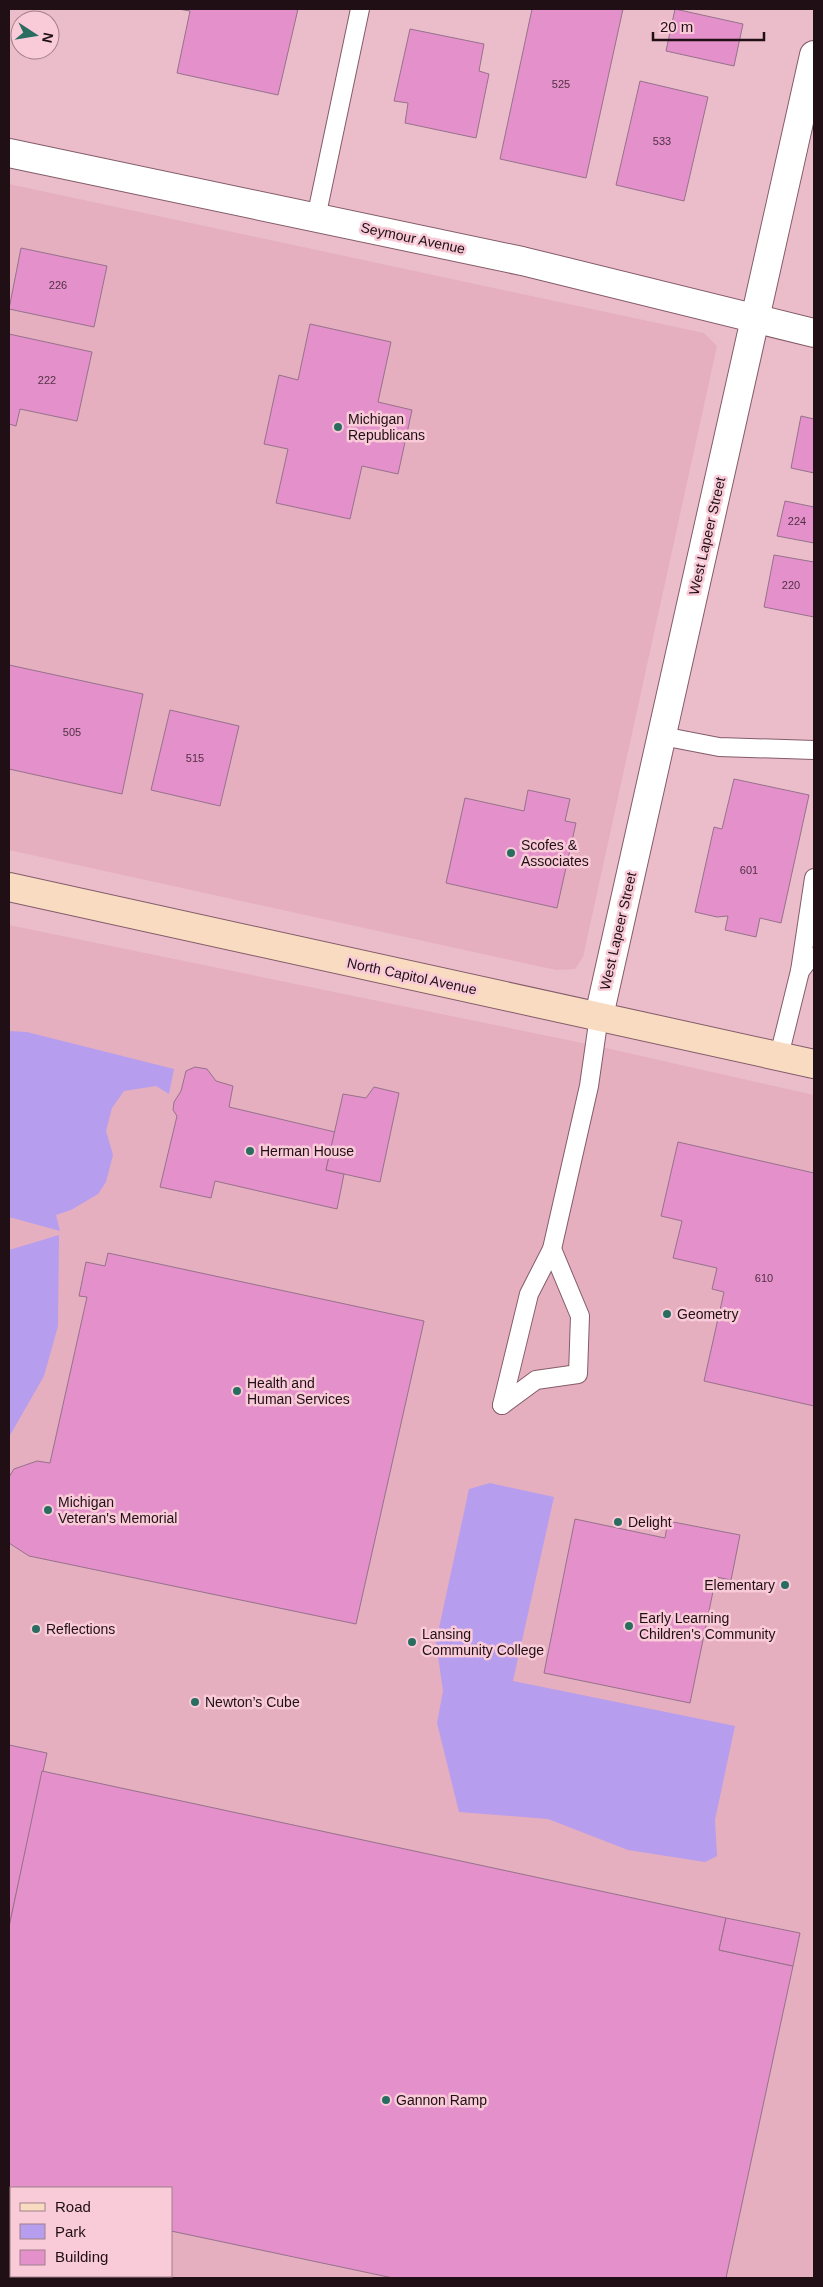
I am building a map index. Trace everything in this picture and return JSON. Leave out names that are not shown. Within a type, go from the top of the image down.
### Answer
[{"type":"street","name":"West Lapeer Street","points":[[599,1016],[814,55]]},
{"type":"street","name":"Seymour Avenue","points":[[9,153],[522,261],[814,333]]},
{"type":"street","name":"North Capitol Avenue","points":[[9,888],[814,1064]]},
{"type":"lane","points":[[316,218],[360,9]]},
{"type":"lane","points":[[662,736],[719,747],[814,750]]},
{"type":"lane","points":[[779,1056],[800,970],[814,878]]},
{"type":"lane","points":[[800,970],[809,959],[814,957]]},
{"type":"lane","points":[[552,1248],[580,1316],[578,1374],[536,1380],[502,1405],[529,1294],[552,1248],[589,1086],[599,1016]]},
{"type":"shaded area","points":[[9,184],[704,333],[717,346],[583,957],[575,969],[556,970],[9,850]]},
{"type":"shaded area","name":"Lansing Community College","points":[[9,925],[597,1046],[814,1095],[814,2278],[9,2278]]},
{"type":"green space","points":[[9,1031],[27,1032],[174,1069],[169,1094],[156,1086],[124,1091],[112,1108],[106,1131],[113,1155],[106,1182],[98,1194],[71,1210],[56,1215],[60,1231],[9,1217]]},
{"type":"green space","points":[[59,1235],[58,1326],[44,1376],[9,1437],[9,1250]]},
{"type":"green space","points":[[490,1483],[554,1497],[513,1681],[735,1726],[715,1820],[717,1856],[705,1862],[628,1850],[548,1819],[459,1812],[437,1723],[443,1691],[436,1642],[469,1489]]},
{"type":"building","points":[[178,9],[298,9],[278,95],[177,73],[190,11]]},
{"type":"building","points":[[532,9],[623,9],[586,178],[500,159]]},
{"type":"building","points":[[675,9],[743,24],[734,66],[666,51]]},
{"type":"building","points":[[410,29],[484,44],[479,71],[489,74],[476,138],[405,123],[408,103],[394,101]]},
{"type":"building","points":[[640,81],[708,97],[684,201],[616,185]]},
{"type":"building","points":[[21,248],[107,266],[94,327],[9,309]]},
{"type":"building","name":"Michigan Republicans","points":[[310,324],[391,342],[378,402],[412,410],[398,474],[362,466],[350,519],[276,503],[288,449],[264,444],[279,375],[298,380]]},
{"type":"building","points":[[9,334],[92,352],[77,421],[20,409],[16,426],[9,424]]},
{"type":"building","points":[[801,416],[814,419],[814,473],[791,468]]},
{"type":"building","points":[[785,501],[814,507],[814,543],[777,536]]},
{"type":"building","points":[[774,555],[814,562],[814,617],[764,607]]},
{"type":"building","points":[[9,665],[143,694],[122,794],[9,769]]},
{"type":"building","points":[[170,710],[239,726],[220,806],[151,790]]},
{"type":"building","points":[[734,779],[809,795],[781,923],[760,918],[756,937],[725,930],[728,916],[717,917],[695,912],[714,827],[722,829]]},
{"type":"building","name":"Scofes & Associates","points":[[528,790],[570,799],[565,821],[576,823],[557,908],[446,883],[465,798],[524,811]]},
{"type":"building","name":"Herman House","points":[[195,1067],[207,1069],[216,1081],[233,1086],[229,1107],[335,1132],[326,1170],[344,1174],[337,1209],[215,1181],[211,1198],[160,1187],[177,1116],[173,1110],[174,1102],[181,1091],[186,1071]]},
{"type":"building","points":[[374,1087],[399,1093],[380,1182],[326,1170],[343,1094],[366,1098]]},
{"type":"building","points":[[678,1142],[814,1173],[814,1406],[704,1381],[724,1292],[712,1289],[717,1268],[673,1258],[682,1221],[661,1216]]},
{"type":"building","name":"Health and Human Services","points":[[108,1253],[424,1321],[356,1624],[29,1556],[9,1543],[9,1477],[14,1469],[37,1461],[50,1463],[87,1297],[79,1296],[86,1262],[105,1266]]},
{"type":"building","name":"Early Learning Children's Community","points":[[575,1519],[665,1538],[668,1521],[740,1535],[731,1580],[716,1577],[690,1703],[544,1673]]},
{"type":"building","points":[[9,1745],[47,1753],[9,1927]]},
{"type":"building","name":"Gannon Ramp","points":[[42,1771],[726,1918],[719,1950],[793,1966],[726,2278],[393,2278],[172,2231],[172,2187],[10,2187],[9,2196],[9,1927]]},
{"type":"building","points":[[726,1918],[800,1933],[793,1966],[719,1950]]},
{"type":"place","name":"Michigan Republicans","points":[[338,427]]},
{"type":"place","name":"Scofes & Associates","points":[[511,853]]},
{"type":"place","name":"Herman House","points":[[250,1151]]},
{"type":"place","name":"Geometry","points":[[667,1314]]},
{"type":"place","name":"Health and Human Services","points":[[237,1391]]},
{"type":"place","name":"Michigan Veteran's Memorial","points":[[48,1510]]},
{"type":"place","name":"Delight","points":[[618,1522]]},
{"type":"place","name":"Elementary","points":[[785,1585]]},
{"type":"place","name":"Early Learning Children's Community","points":[[629,1626]]},
{"type":"place","name":"Reflections","points":[[36,1629]]},
{"type":"place","name":"Lansing Community College","points":[[412,1642]]},
{"type":"place","name":"Newton’s Cube","points":[[195,1702]]},
{"type":"place","name":"Gannon Ramp","points":[[386,2100]]}]
